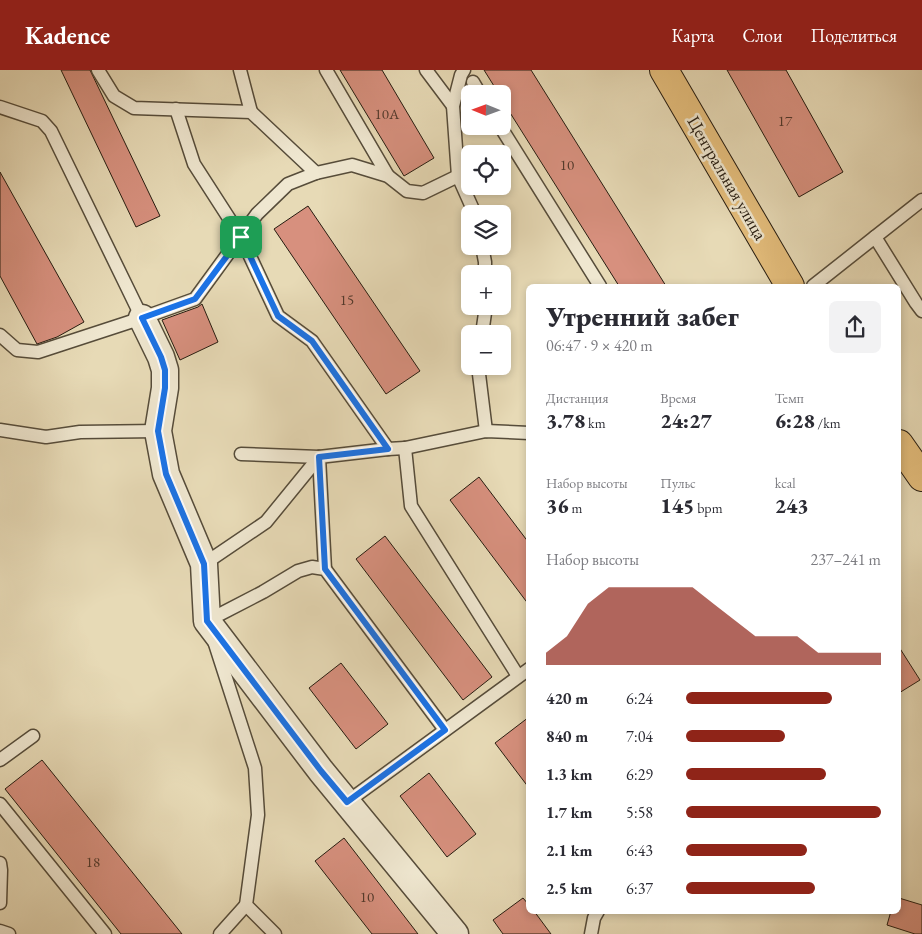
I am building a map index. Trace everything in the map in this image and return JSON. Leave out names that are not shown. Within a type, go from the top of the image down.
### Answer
[{"type":"main road","name":"Центральная улица","points":[[664,70],[789,284]]},
{"type":"main road","points":[[901,447],[922,477]]},
{"type":"street","points":[[142,318],[161,357],[165,370],[165,388],[158,431],[166,474],[204,564],[207,621],[321,771],[454,934]]},
{"type":"lane","points":[[98,70],[114,96],[134,108],[251,112]]},
{"type":"lane","points":[[240,70],[251,112],[316,173]]},
{"type":"lane","points":[[326,70],[388,176],[406,191],[423,192],[458,176]]},
{"type":"lane","points":[[426,70],[453,106]]},
{"type":"lane","points":[[464,70],[453,106],[458,176],[472,205]]},
{"type":"lane","points":[[0,107],[42,121],[51,131],[142,318]]},
{"type":"lane","points":[[176,109],[194,164],[241,237],[278,316],[312,341],[388,449]]},
{"type":"lane","points":[[506,135],[599,284]]},
{"type":"lane","points":[[0,335],[17,350],[38,352],[195,299],[257,214],[288,184],[316,173],[352,165],[388,176]]},
{"type":"lane","points":[[816,284],[922,200]]},
{"type":"lane","points":[[876,237],[916,304],[922,310]]},
{"type":"lane","points":[[479,375],[486,431]]},
{"type":"lane","points":[[0,430],[46,438],[80,432],[158,431]]},
{"type":"lane","points":[[241,454],[319,457],[406,448],[486,431],[526,433]]},
{"type":"lane","points":[[347,802],[523,673],[410,506],[406,448]]},
{"type":"lane","points":[[204,564],[266,522],[319,457]]},
{"type":"lane","points":[[319,457],[325,569],[445,730]]},
{"type":"lane","points":[[220,934],[246,905],[258,815],[255,768],[207,621],[263,592],[298,571],[312,567],[325,569]]},
{"type":"lane","points":[[0,760],[32,736]]},
{"type":"lane","points":[[0,804],[105,934]]},
{"type":"lane","points":[[0,863],[0,903]]},
{"type":"lane","points":[[246,905],[275,934]]},
{"type":"lane","points":[[591,934],[596,914]]},
{"type":"lane","points":[[0,931],[9,934]]},
{"type":"building","points":[[61,70],[90,70],[160,216],[136,227]]},
{"type":"building","points":[[340,70],[382,70],[434,158],[404,176]]},
{"type":"building","points":[[484,70],[531,70],[665,284],[618,284],[511,114],[511,85],[493,85]]},
{"type":"building","points":[[727,70],[786,70],[843,172],[799,197]]},
{"type":"building","points":[[0,172],[84,322],[57,337],[37,344],[0,276]]},
{"type":"building","points":[[308,206],[420,371],[386,394],[274,229]]},
{"type":"building","points":[[202,304],[218,342],[180,360],[162,320]]},
{"type":"building","points":[[479,477],[526,539],[526,601],[450,500]]},
{"type":"building","points":[[385,536],[492,677],[463,700],[356,559]]},
{"type":"building","points":[[901,650],[920,680],[901,692]]},
{"type":"building","points":[[341,663],[388,724],[356,749],[309,688]]},
{"type":"building","points":[[526,719],[526,784],[495,743]]},
{"type":"building","points":[[42,760],[182,934],[121,934],[5,789]]},
{"type":"building","points":[[429,773],[476,834],[447,857],[400,796]]},
{"type":"building","points":[[344,838],[418,934],[372,934],[315,861]]},
{"type":"building","points":[[523,898],[526,902],[526,914],[536,914],[551,934],[503,934],[493,920]]},
{"type":"building","points":[[901,899],[922,905],[922,934],[915,934],[887,925],[890,914],[901,914]]},
{"type":"route","points":[[241,237],[278,316],[312,341],[388,449],[319,457],[325,569],[445,730],[347,802],[321,771],[207,621],[204,564],[166,474],[158,431],[165,388],[165,370],[161,357],[142,318],[195,299],[241,237]]}]
